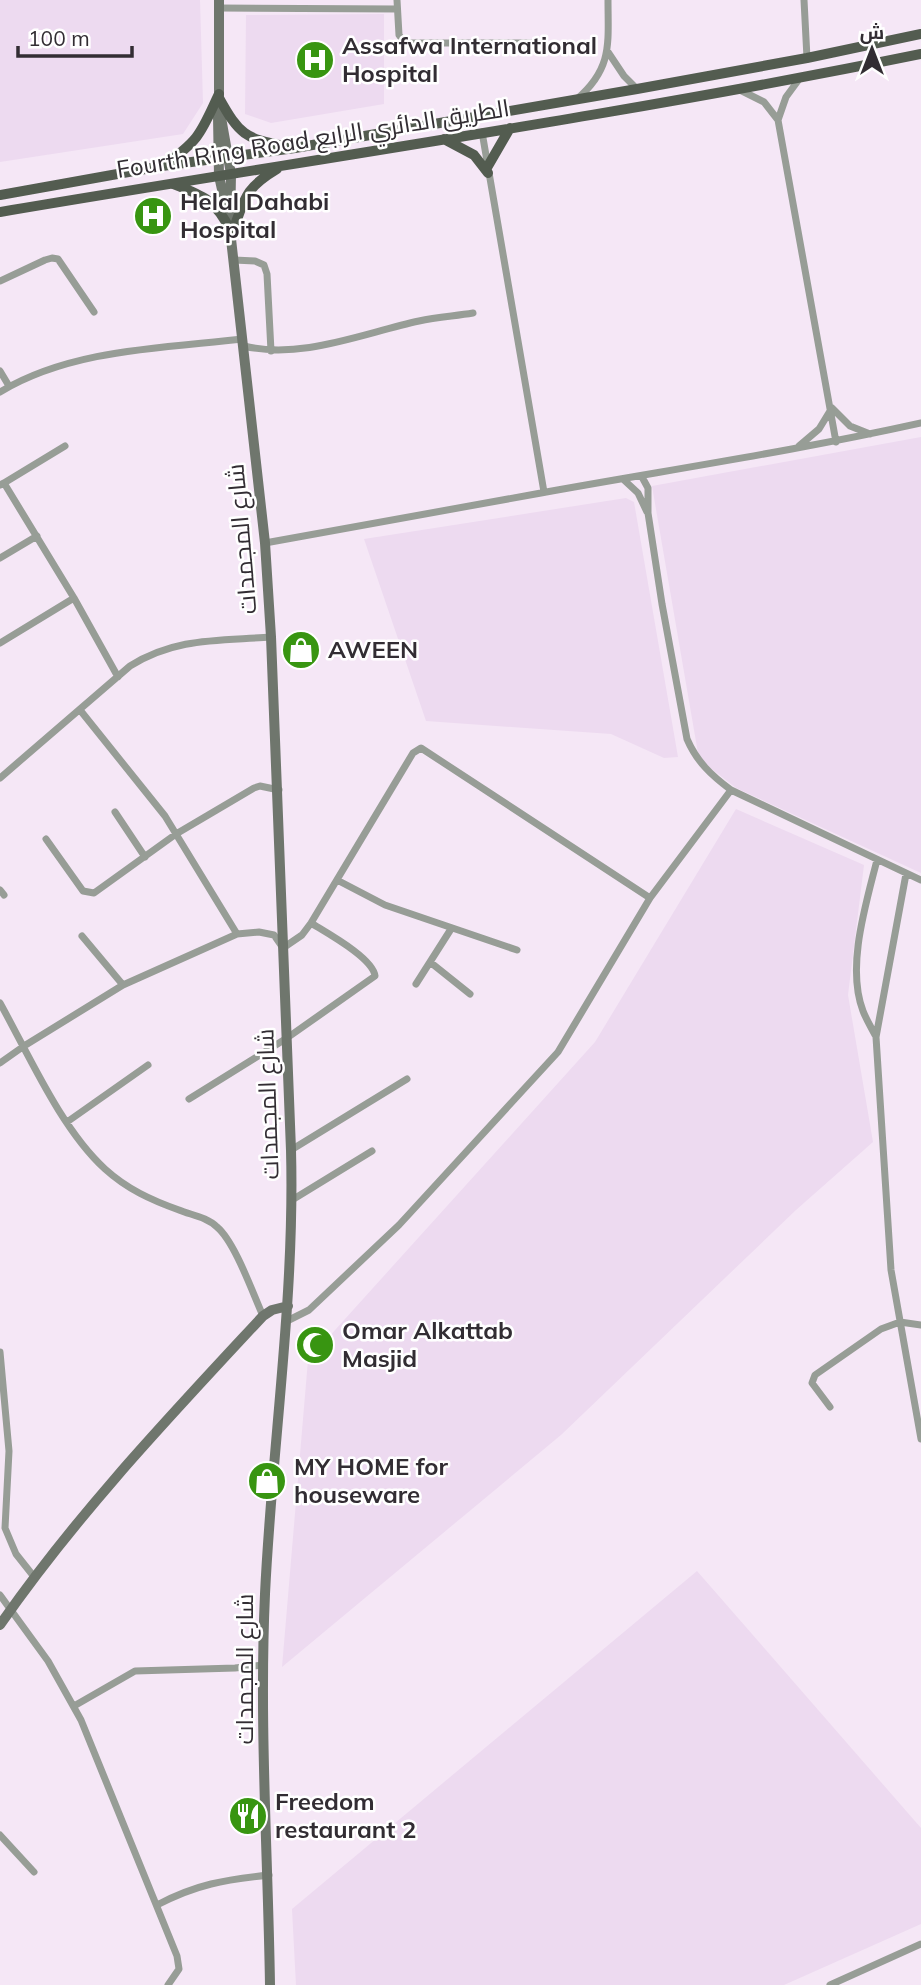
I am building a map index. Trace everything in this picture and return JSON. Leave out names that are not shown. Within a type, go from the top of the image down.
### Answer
[{"type":"main road","name":"شارع المجمدات","points":[[219,4],[219,99],[223,158],[219,176],[231,229]]},
{"type":"main road","name":"Fourth Ring Road الطريق الدائري الرابع","points":[[0,195],[637,89],[921,34]]},
{"type":"main road","name":"Fourth Ring Road الطريق الدائري الرابع","points":[[0,212],[510,128],[921,54]]},
{"type":"main road","points":[[219,99],[234,123],[248,137],[264,143],[295,148]]},
{"type":"main road","points":[[162,166],[197,138],[219,99]]},
{"type":"main road","points":[[444,139],[474,155],[488,170],[510,128]]},
{"type":"main road","name":"شارع المجمدات","points":[[223,158],[231,174],[231,229],[265,543],[279,790],[291,1150],[288,1306],[272,1495],[263,1665],[270,1985]]},
{"type":"main road","points":[[231,229],[249,190],[259,179],[283,165]]},
{"type":"main road","points":[[170,183],[197,192],[208,199],[231,229]]},
{"type":"main road","points":[[0,1625],[96,1500],[149,1439],[263,1316],[272,1310],[288,1306]]},
{"type":"street","points":[[397,0],[399,35],[405,43],[543,43]]},
{"type":"street","points":[[577,99],[594,81],[608,52],[608,0]]},
{"type":"street","points":[[804,0],[807,58]]},
{"type":"street","points":[[219,4],[397,9]]},
{"type":"street","points":[[608,52],[624,76],[637,89]]},
{"type":"street","points":[[778,120],[786,97],[800,77]]},
{"type":"street","points":[[736,89],[748,92],[764,102],[778,120],[836,442]]},
{"type":"street","points":[[482,132],[544,492]]},
{"type":"street","points":[[0,281],[45,260],[58,259],[94,312]]},
{"type":"street","points":[[234,260],[255,261],[264,265],[267,274],[271,351]]},
{"type":"street","points":[[0,392],[9,386],[87,359],[116,354],[243,343],[271,351],[325,344],[422,320],[473,313]]},
{"type":"street","points":[[0,372],[9,386]]},
{"type":"street","points":[[830,407],[845,422],[871,434]]},
{"type":"street","points":[[796,449],[819,429],[830,407]]},
{"type":"street","points":[[265,543],[836,442],[921,423]]},
{"type":"street","points":[[65,446],[2,484],[37,536],[118,677]]},
{"type":"street","points":[[642,477],[648,488],[648,513],[662,604],[687,738],[694,756],[706,772],[731,790],[921,880]]},
{"type":"street","points":[[624,480],[638,493],[648,513]]},
{"type":"street","points":[[0,558],[37,536]]},
{"type":"street","points":[[0,643],[74,598]]},
{"type":"street","points":[[0,778],[147,655],[169,646],[271,637]]},
{"type":"street","points":[[80,710],[165,816],[237,934]]},
{"type":"street","points":[[0,1063],[123,985],[237,934],[259,932],[274,935],[283,948],[302,934],[412,753],[421,748],[650,898]]},
{"type":"street","points":[[46,839],[83,891],[94,893],[176,834],[254,788],[260,786],[279,790]]},
{"type":"street","points":[[287,1321],[309,1310],[399,1225],[558,1052],[650,898],[731,790]]},
{"type":"street","points":[[115,812],[145,857]]},
{"type":"street","points":[[876,1037],[862,1009],[857,972],[860,929],[877,860]]},
{"type":"street","points":[[906,874],[876,1037],[891,1270],[921,1439]]},
{"type":"street","points":[[337,880],[385,905],[517,950]]},
{"type":"street","points":[[189,1099],[287,1038],[374,976],[373,969],[354,951],[311,923]]},
{"type":"street","points":[[416,984],[451,929]]},
{"type":"street","points":[[82,936],[123,985]]},
{"type":"street","points":[[430,962],[470,995]]},
{"type":"street","points":[[0,1003],[66,1122],[103,1167],[127,1187],[218,1227],[228,1240],[263,1316]]},
{"type":"street","points":[[66,1122],[148,1065]]},
{"type":"street","points":[[291,1150],[407,1079]]},
{"type":"street","points":[[292,1200],[372,1151]]},
{"type":"street","points":[[830,1407],[814,1386],[813,1379],[867,1338],[900,1322],[921,1325]]},
{"type":"street","points":[[0,1352],[9,1451],[5,1528],[16,1554],[35,1578]]},
{"type":"street","points":[[0,1595],[48,1661],[74,1706],[179,1962],[176,1976],[168,1985]]},
{"type":"street","points":[[74,1706],[135,1671],[263,1665]]},
{"type":"street","points":[[0,1835],[34,1872]]},
{"type":"street","points":[[157,1905],[206,1884],[268,1875]]},
{"type":"street","points":[[830,1985],[921,1944]]},
{"type":"shaded area","points":[[0,0],[200,0],[203,103],[183,134],[0,162]]},
{"type":"shaded area","name":"Assafwa International Hospital","points":[[384,14],[384,104],[271,123],[245,114],[246,15]]},
{"type":"shaded area","points":[[921,437],[921,873],[736,788],[699,759],[652,486]]},
{"type":"shaded area","points":[[626,498],[634,502],[678,757],[664,758],[611,734],[426,721],[364,539]]},
{"type":"shaded area","points":[[736,809],[864,865],[848,995],[873,1142],[796,1210],[561,1435],[282,1667],[308,1360],[595,1042]]},
{"type":"shaded area","points":[[697,1571],[921,1828],[921,1924],[784,1985],[296,1985],[292,1909]]},
{"type":"place","name":"Assafwa International Hospital","points":[[315,60]]},
{"type":"place","name":"Helal Dahabi Hospital","points":[[153,216]]},
{"type":"place","name":"AWEEN","points":[[301,650]]},
{"type":"place","name":"Omar Alkattab Masjid","points":[[315,1345]]},
{"type":"place","name":"MY HOME for houseware","points":[[267,1481]]},
{"type":"place","name":"Freedom restaurant 2","points":[[248,1816]]}]
